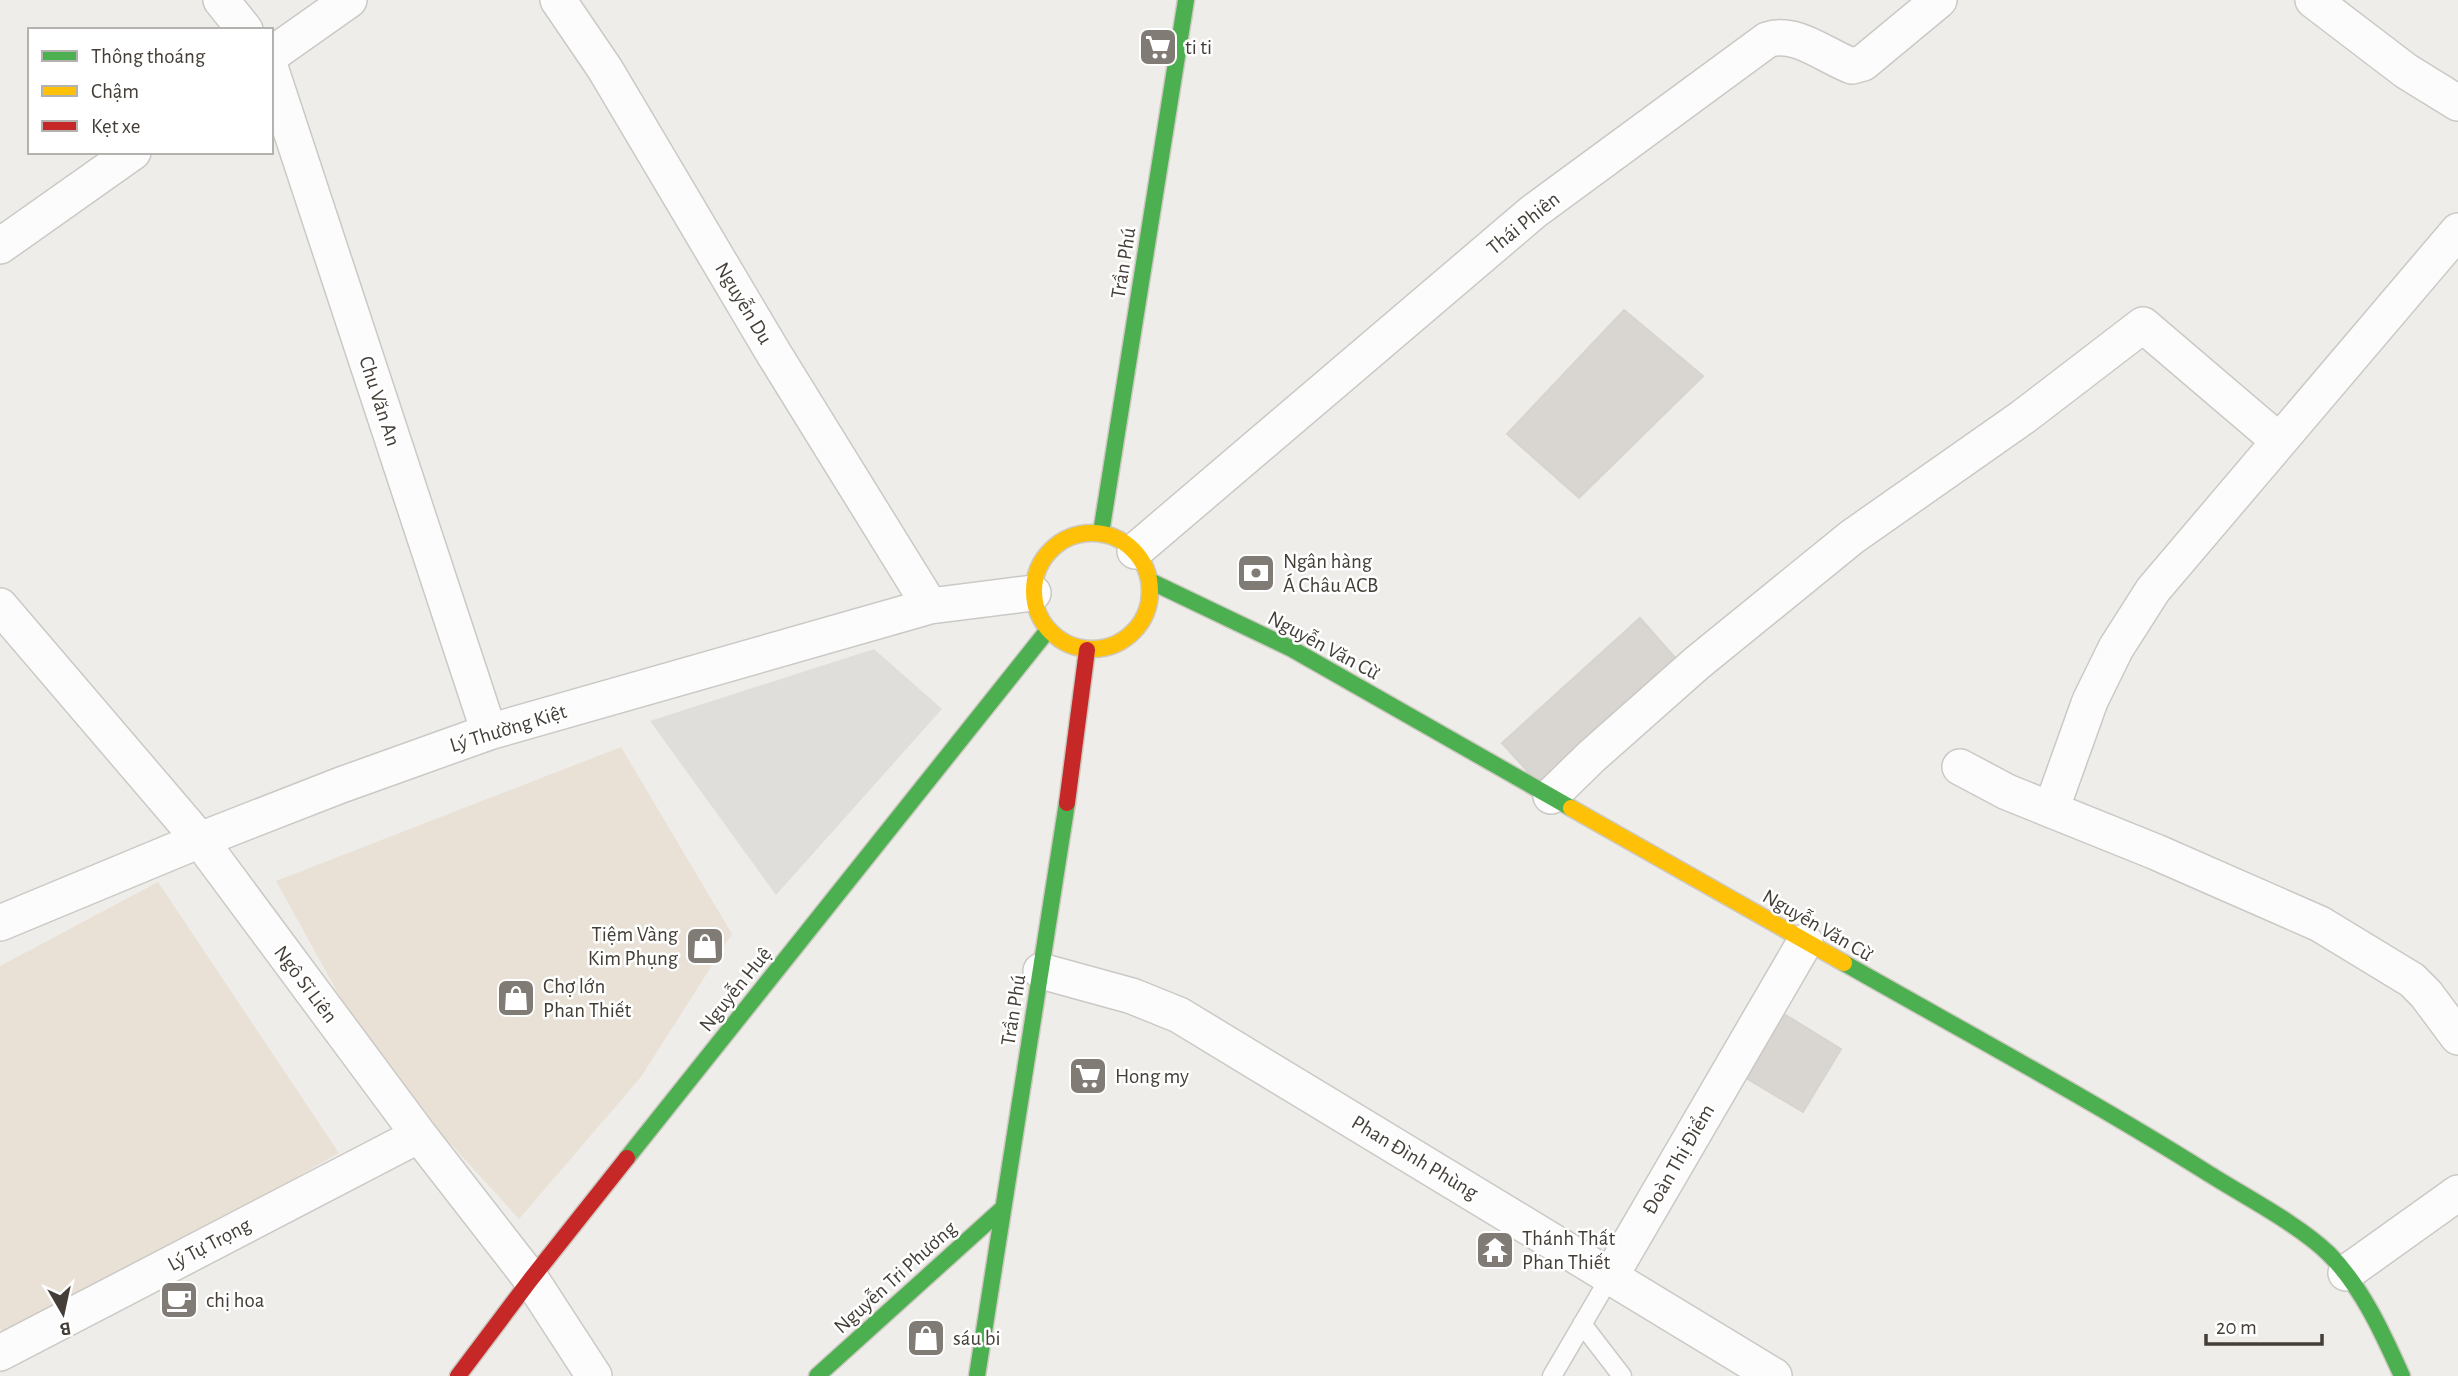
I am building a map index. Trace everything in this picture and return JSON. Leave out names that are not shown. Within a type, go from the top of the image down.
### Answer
[{"type":"main road","name":"Trần Phú","points":[[1101,533],[1186,0]]},
{"type":"main road","points":[[1101,533],[1119,539],[1143,566],[1151,599],[1146,616],[1136,631],[1122,642],[1087,650],[1059,640],[1040,619],[1034,593],[1037,572],[1046,555],[1061,541],[1080,534],[1101,533]]},
{"type":"main road","name":"Nguyễn Văn Cừ","points":[[1143,566],[2138,1130],[2296,1229],[2328,1252],[2346,1273],[2384,1336],[2402,1376]]},
{"type":"main road","name":"Nguyễn Huệ","points":[[458,1376],[531,1279],[1048,630]]},
{"type":"main road","name":"Trần Phú","points":[[977,1376],[1076,748],[1087,650]]},
{"type":"main road","name":"Nguyễn Tri Phương","points":[[817,1376],[1002,1209]]},
{"type":"street","points":[[221,0],[243,28]]},
{"type":"street","points":[[273,54],[349,0]]},
{"type":"street","name":"Nguyễn Du","points":[[558,0],[605,69],[774,354],[930,606]]},
{"type":"street","name":"Thái Phiên","points":[[1143,566],[1534,212],[1767,40],[1790,37],[1852,66],[1863,63],[1939,0]]},
{"type":"street","points":[[2313,0],[2406,71],[2458,103]]},
{"type":"street","name":"Chu Văn An","points":[[273,76],[489,732]]},
{"type":"street","points":[[0,246],[130,154]]},
{"type":"street","points":[[2051,810],[2090,701],[2116,648],[2153,590],[2458,231]]},
{"type":"street","points":[[1551,796],[1592,756],[1698,663],[1852,537],[2023,417],[2143,326],[2279,441]]},
{"type":"street","name":"Lý Thường Kiệt","points":[[0,923],[200,840],[341,785],[489,732],[930,606],[1034,593]]},
{"type":"street","name":"Ngô Sĩ Liên","points":[[0,606],[200,840],[419,1135],[531,1279],[594,1376]]},
{"type":"street","points":[[1960,767],[2007,792],[2156,852],[2320,925],[2412,980],[2426,994],[2458,1037]]},
{"type":"street","name":"Đoàn Thị Điểm","points":[[1609,1277],[1805,942]]},
{"type":"street","name":"Phan Đình Phùng","points":[[1041,971],[1132,996],[1180,1015],[1774,1376]]},
{"type":"street","name":"Lý Tự Trọng","points":[[0,1353],[419,1135]]},
{"type":"street","points":[[2346,1273],[2458,1193]]},
{"type":"lane","name":"Đoàn Thị Điểm","points":[[1552,1376],[1609,1277]]},
{"type":"lane","points":[[1582,1324],[1622,1376]]},
{"type":"shaded area","points":[[874,649],[942,709],[776,895],[650,721]]},
{"type":"shaded area","name":"Chợ lớn Phan Thiết","points":[[621,747],[732,934],[641,1077],[519,1219],[376,1062],[276,881]]},
{"type":"shaded area","points":[[158,882],[339,1153],[9,1340],[0,1328],[0,966]]},
{"type":"building","points":[[1624,310],[1703,376],[1579,498],[1507,434]]},
{"type":"building","points":[[1640,618],[1677,660],[1539,784],[1502,743]]},
{"type":"building","points":[[1784,1014],[1841,1049],[1803,1112],[1746,1078]]},
{"type":"traffic: fast","points":[[1101,533],[1186,0]]},
{"type":"traffic: fast","points":[[1150,581],[1292,649],[1571,808]]},
{"type":"traffic: fast","points":[[627,1158],[1048,630]]},
{"type":"traffic: fast","points":[[977,1376],[1067,803]]},
{"type":"traffic: fast","points":[[1844,963],[2117,1118],[2303,1232],[2329,1254],[2352,1281],[2402,1376]]},
{"type":"traffic: fast","points":[[817,1376],[1002,1209]]},
{"type":"traffic: slow","points":[[1092,533],[1114,537],[1133,550],[1146,569],[1150,591],[1146,613],[1133,632],[1114,645],[1092,649],[1070,645],[1051,632],[1038,613],[1034,591],[1038,569],[1051,550],[1070,537],[1092,533]]},
{"type":"traffic: slow","points":[[1571,808],[1844,963]]},
{"type":"traffic: jam","points":[[1067,803],[1087,650]]},
{"type":"traffic: jam","points":[[458,1376],[627,1158]]},
{"type":"place","name":"ti ti","points":[[1158,47]]},
{"type":"place","name":"Ngân hàng Á Châu ACB","points":[[1256,573]]},
{"type":"place","name":"Tiệm Vàng Kim Phụng","points":[[705,946]]},
{"type":"place","name":"Chợ lớn Phan Thiết","points":[[516,998]]},
{"type":"place","name":"Hong my","points":[[1088,1076]]},
{"type":"place","name":"Thánh Thất Phan Thiết","points":[[1495,1250]]},
{"type":"place","name":"chị hoa","points":[[179,1300]]},
{"type":"place","name":"sáu bi","points":[[926,1338]]}]
